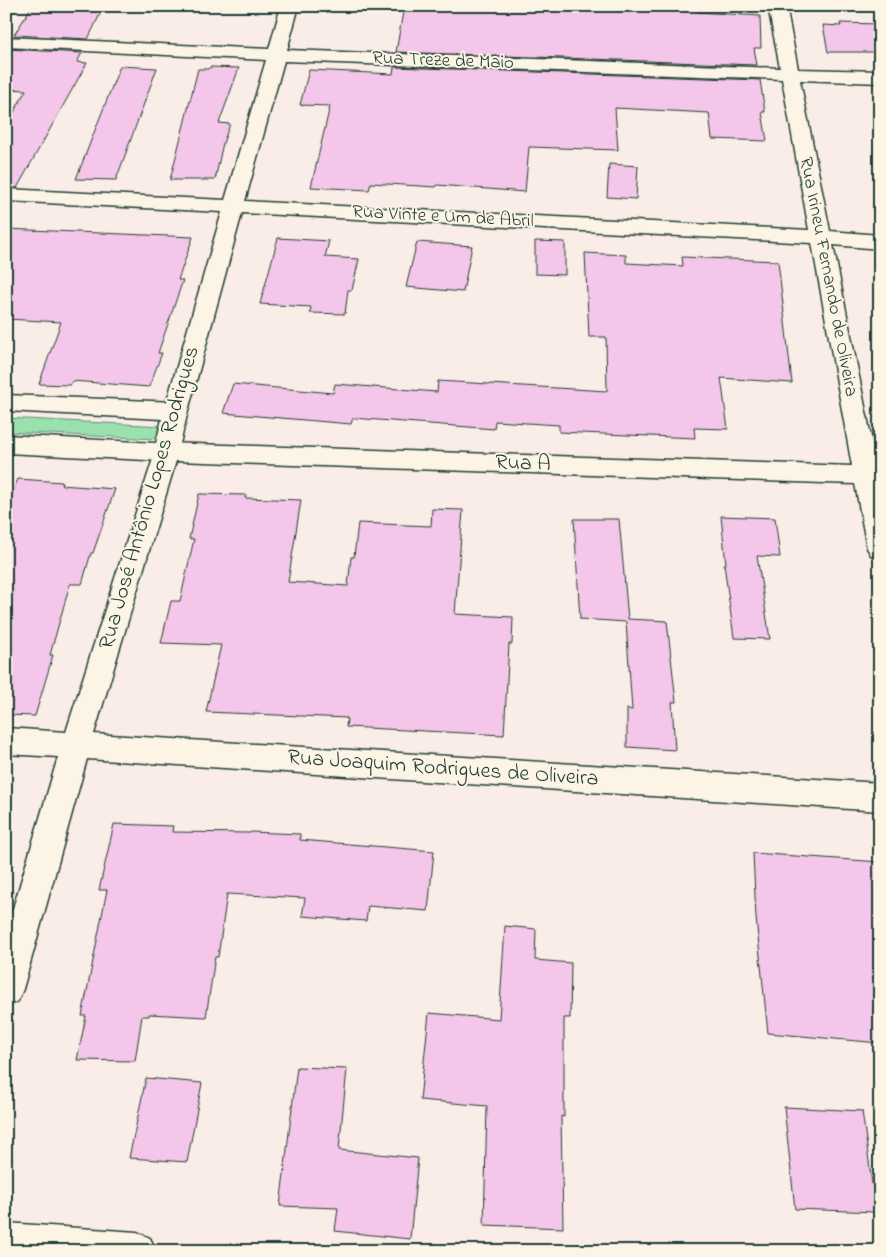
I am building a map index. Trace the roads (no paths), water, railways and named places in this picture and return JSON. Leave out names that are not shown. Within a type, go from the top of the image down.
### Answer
[{"type":"street","name":"Rua José Antônio Lopes Rodrigues","points":[[6,989],[76,746],[166,452],[290,6]]},
{"type":"street","name":"Rua Irineu Fernando de Oliveira","points":[[777,6],[820,237],[873,476],[880,548]]},
{"type":"street","name":"Rua Treze de Maio","points":[[6,42],[880,77]]},
{"type":"street","name":"Rua Vinte e Um de Abril","points":[[6,195],[820,237],[880,242]]},
{"type":"street","points":[[6,403],[176,411]]},
{"type":"street","name":"Rua A","points":[[6,444],[166,452],[873,476]]},
{"type":"street","name":"Rua Joaquim Rodrigues de Oliveira","points":[[6,741],[880,797]]},
{"type":"street","points":[[6,1242],[137,1251]]}]
